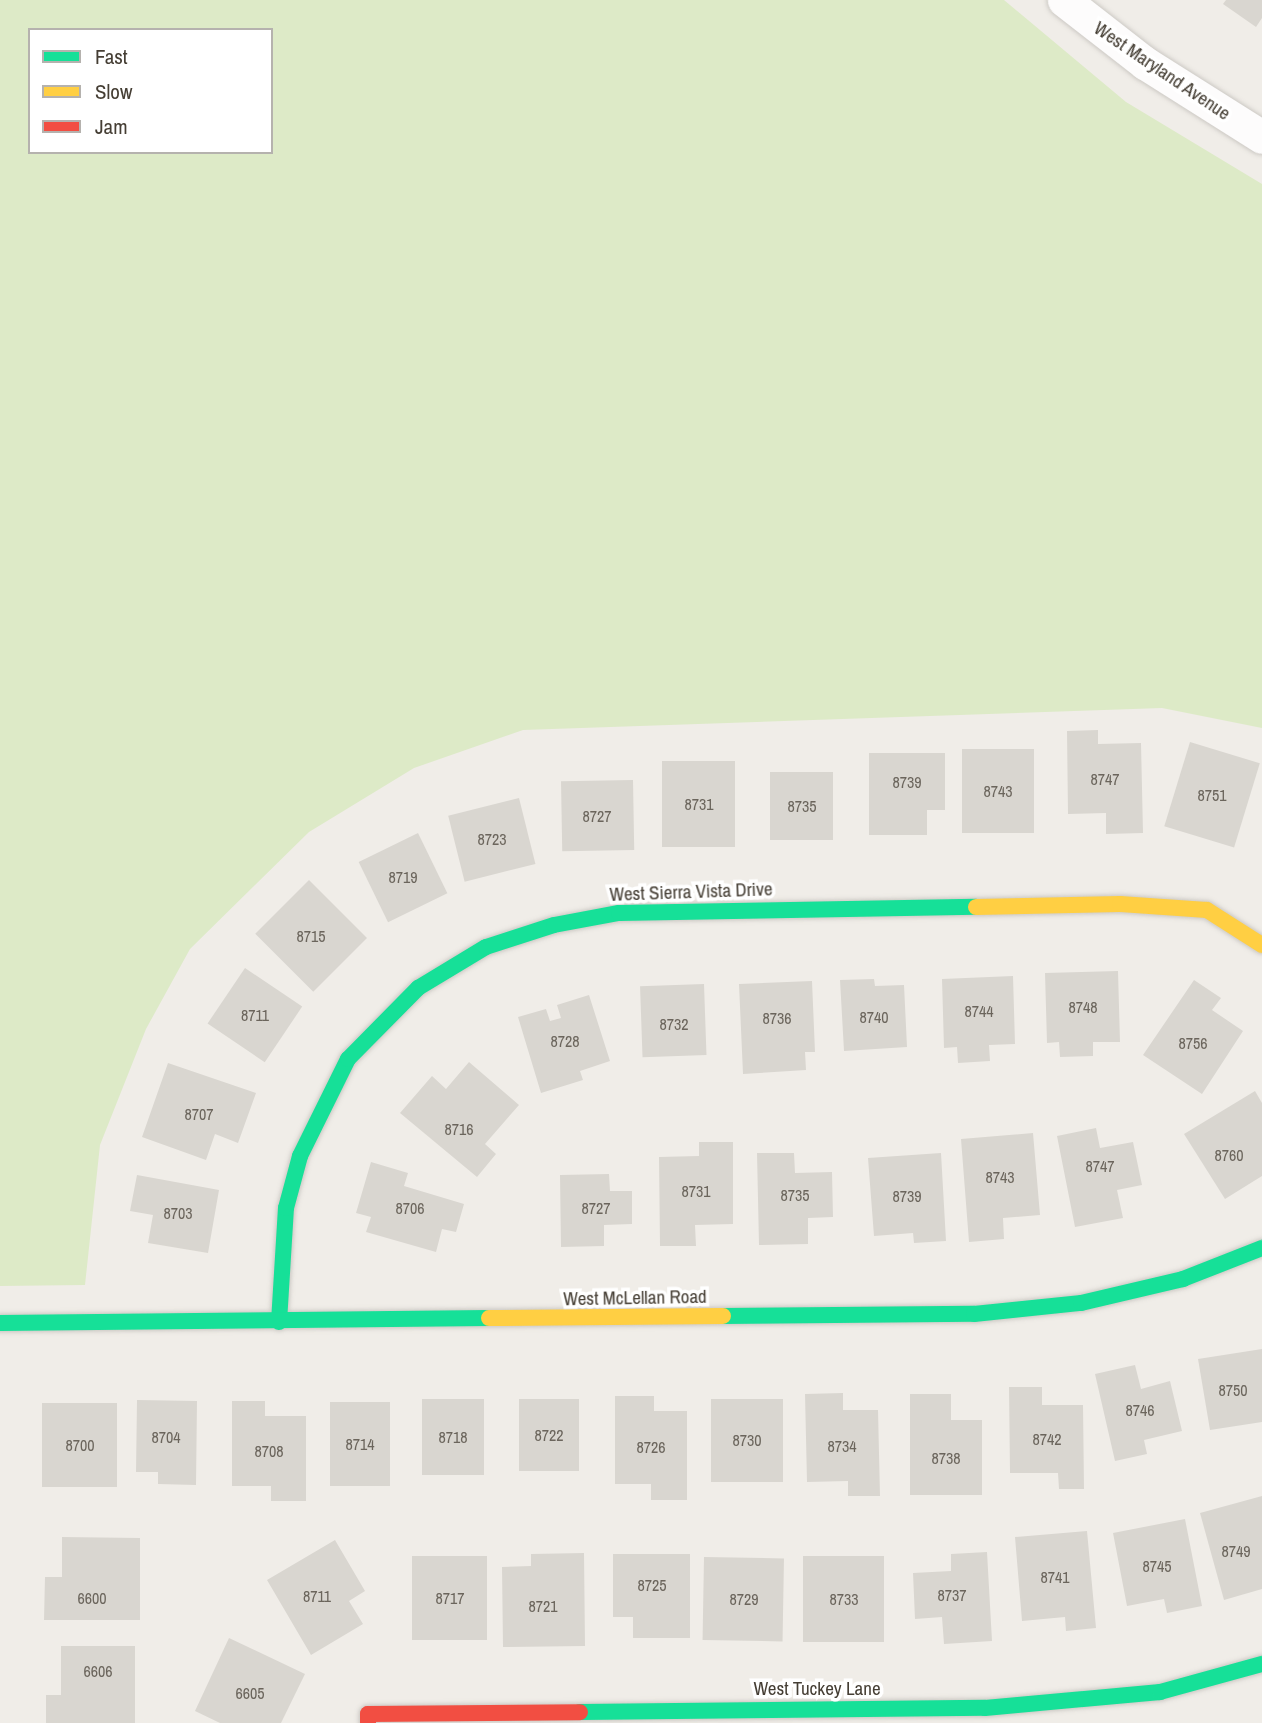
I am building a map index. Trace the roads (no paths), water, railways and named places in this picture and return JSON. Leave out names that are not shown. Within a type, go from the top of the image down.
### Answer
[{"type":"street","name":"West Maryland Avenue","points":[[1064,0],[1145,63],[1262,137]]},
{"type":"street","name":"West Sierra Vista Drive","points":[[279,1322],[286,1208],[300,1156],[348,1059],[418,988],[486,947],[619,913],[1120,904],[1207,910],[1262,945]]},
{"type":"street","name":"West McLellan Road","points":[[0,1323],[974,1314],[1119,1294],[1183,1279],[1262,1248]]},
{"type":"street","name":"West Tuckey Lane","points":[[368,1718],[985,1709],[1160,1692],[1262,1664]]}]
